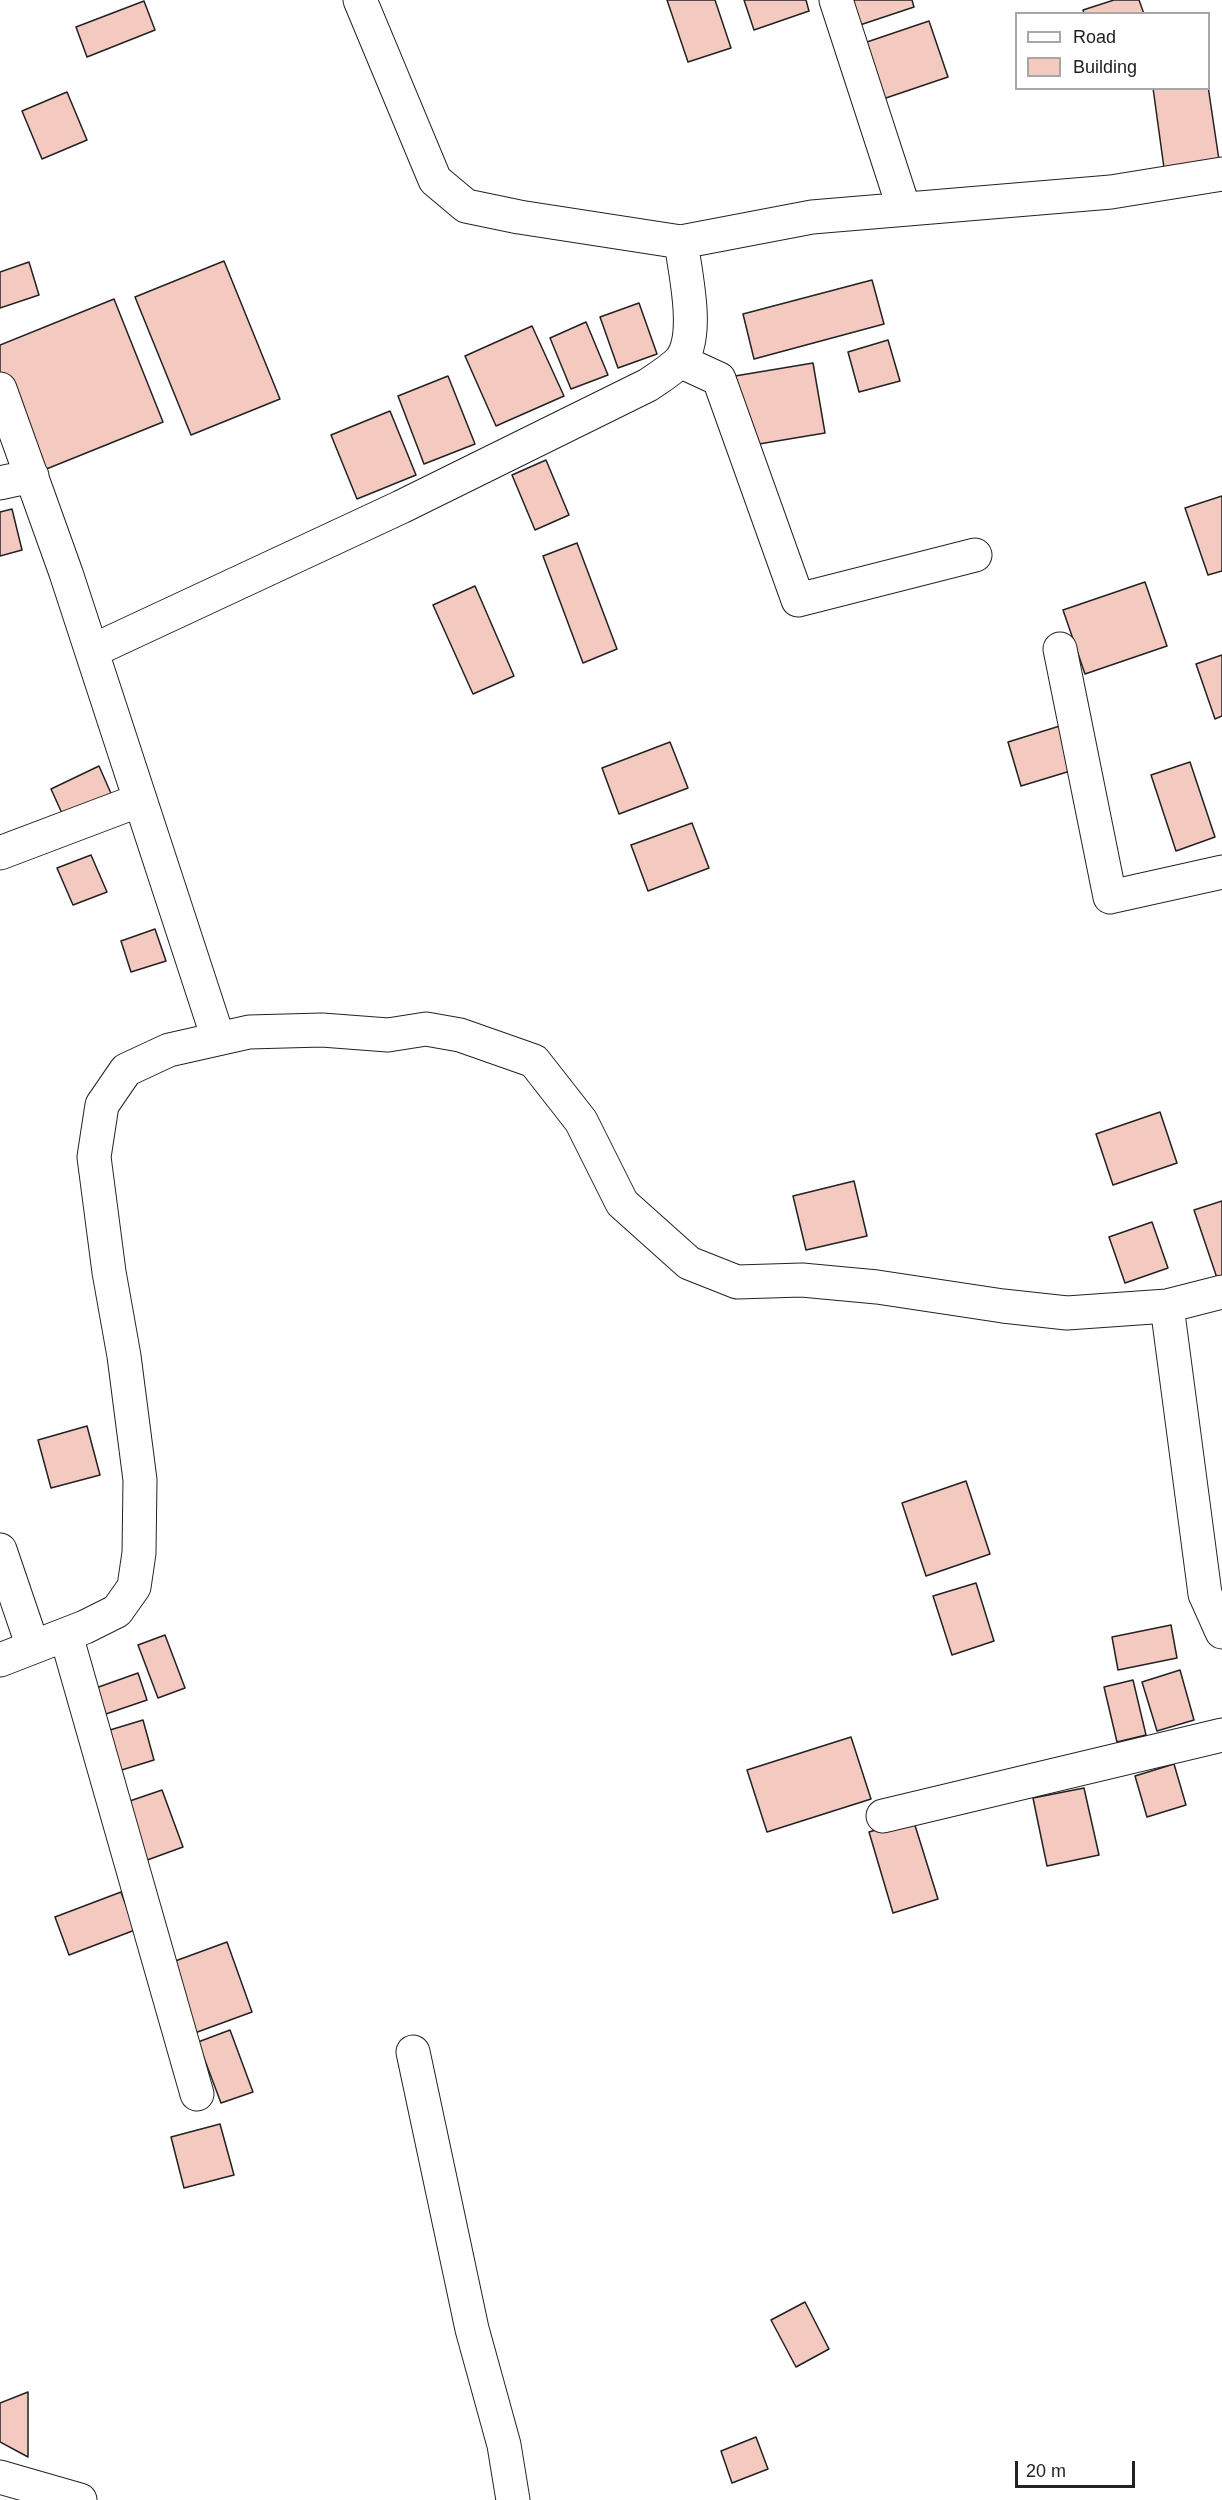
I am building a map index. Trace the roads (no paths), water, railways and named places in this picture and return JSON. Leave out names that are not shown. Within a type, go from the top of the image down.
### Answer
[{"type":"street","points":[[360,0],[435,180],[466,206],[519,217],[681,242],[812,217],[1111,192],[1222,174]]},
{"type":"street","points":[[836,0],[904,209]]},
{"type":"street","points":[[92,651],[423,496],[648,385],[680,361],[687,345],[691,325],[681,242]]},
{"type":"street","points":[[680,361],[719,379],[798,600],[975,555]]},
{"type":"street","points":[[0,389],[92,651],[218,1038]]},
{"type":"street","points":[[0,483],[32,476]]},
{"type":"street","points":[[1060,649],[1110,897],[1222,872]]},
{"type":"street","points":[[0,854],[140,800]]},
{"type":"street","points":[[0,1660],[66,1635],[117,1611],[134,1587],[139,1553],[140,1480],[94,1157],[102,1105],[126,1070],[170,1050],[249,1032],[322,1030],[388,1035],[426,1029],[460,1035],[534,1061],[581,1121],[622,1203],[690,1263],[737,1282],[802,1280],[877,1287],[1002,1306],[1067,1313],[1167,1306],[1222,1292]]},
{"type":"street","points":[[1167,1306],[1205,1594],[1222,1632]]},
{"type":"street","points":[[0,1550],[33,1647]]},
{"type":"street","points":[[66,1635],[197,2094]]},
{"type":"street","points":[[884,1816],[1222,1735]]},
{"type":"street","points":[[413,2052],[472,2329],[504,2445],[513,2500]]},
{"type":"street","points":[[0,2477],[80,2500]]}]
